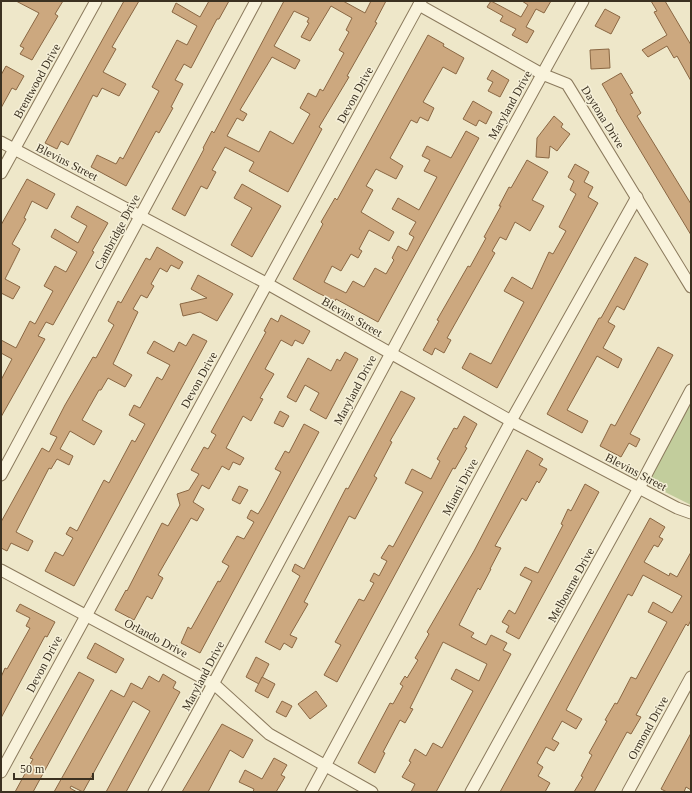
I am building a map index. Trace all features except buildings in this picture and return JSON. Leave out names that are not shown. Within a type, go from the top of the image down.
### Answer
[{"type":"street","name":"Brentwood Drive","points":[[1,173],[96,1]]},
{"type":"street","name":"Cambridge Drive","points":[[1,475],[256,1]]},
{"type":"street","name":"Maryland Drive","points":[[154,792],[214,684],[390,353],[583,1]]},
{"type":"street","name":"Daytona Drive","points":[[420,3],[542,74],[567,84],[691,287]]},
{"type":"street","name":"Devon Drive","points":[[1,772],[85,615],[420,3]]},
{"type":"street","name":"Blevins Street","points":[[1,142],[141,215],[266,283],[511,421],[677,508],[691,513]]},
{"type":"street","name":"Miami Drive","points":[[311,792],[511,421],[637,198]]},
{"type":"street","name":"Melbourne Drive","points":[[471,792],[639,488],[691,390]]},
{"type":"street","name":"Orlando Drive","points":[[1,570],[214,684],[269,734],[325,767],[372,792]]},
{"type":"street","name":"Ormond Drive","points":[[628,792],[691,677]]},
{"type":"green space","points":[[691,400],[691,505],[655,487],[652,482],[651,474]]}]
